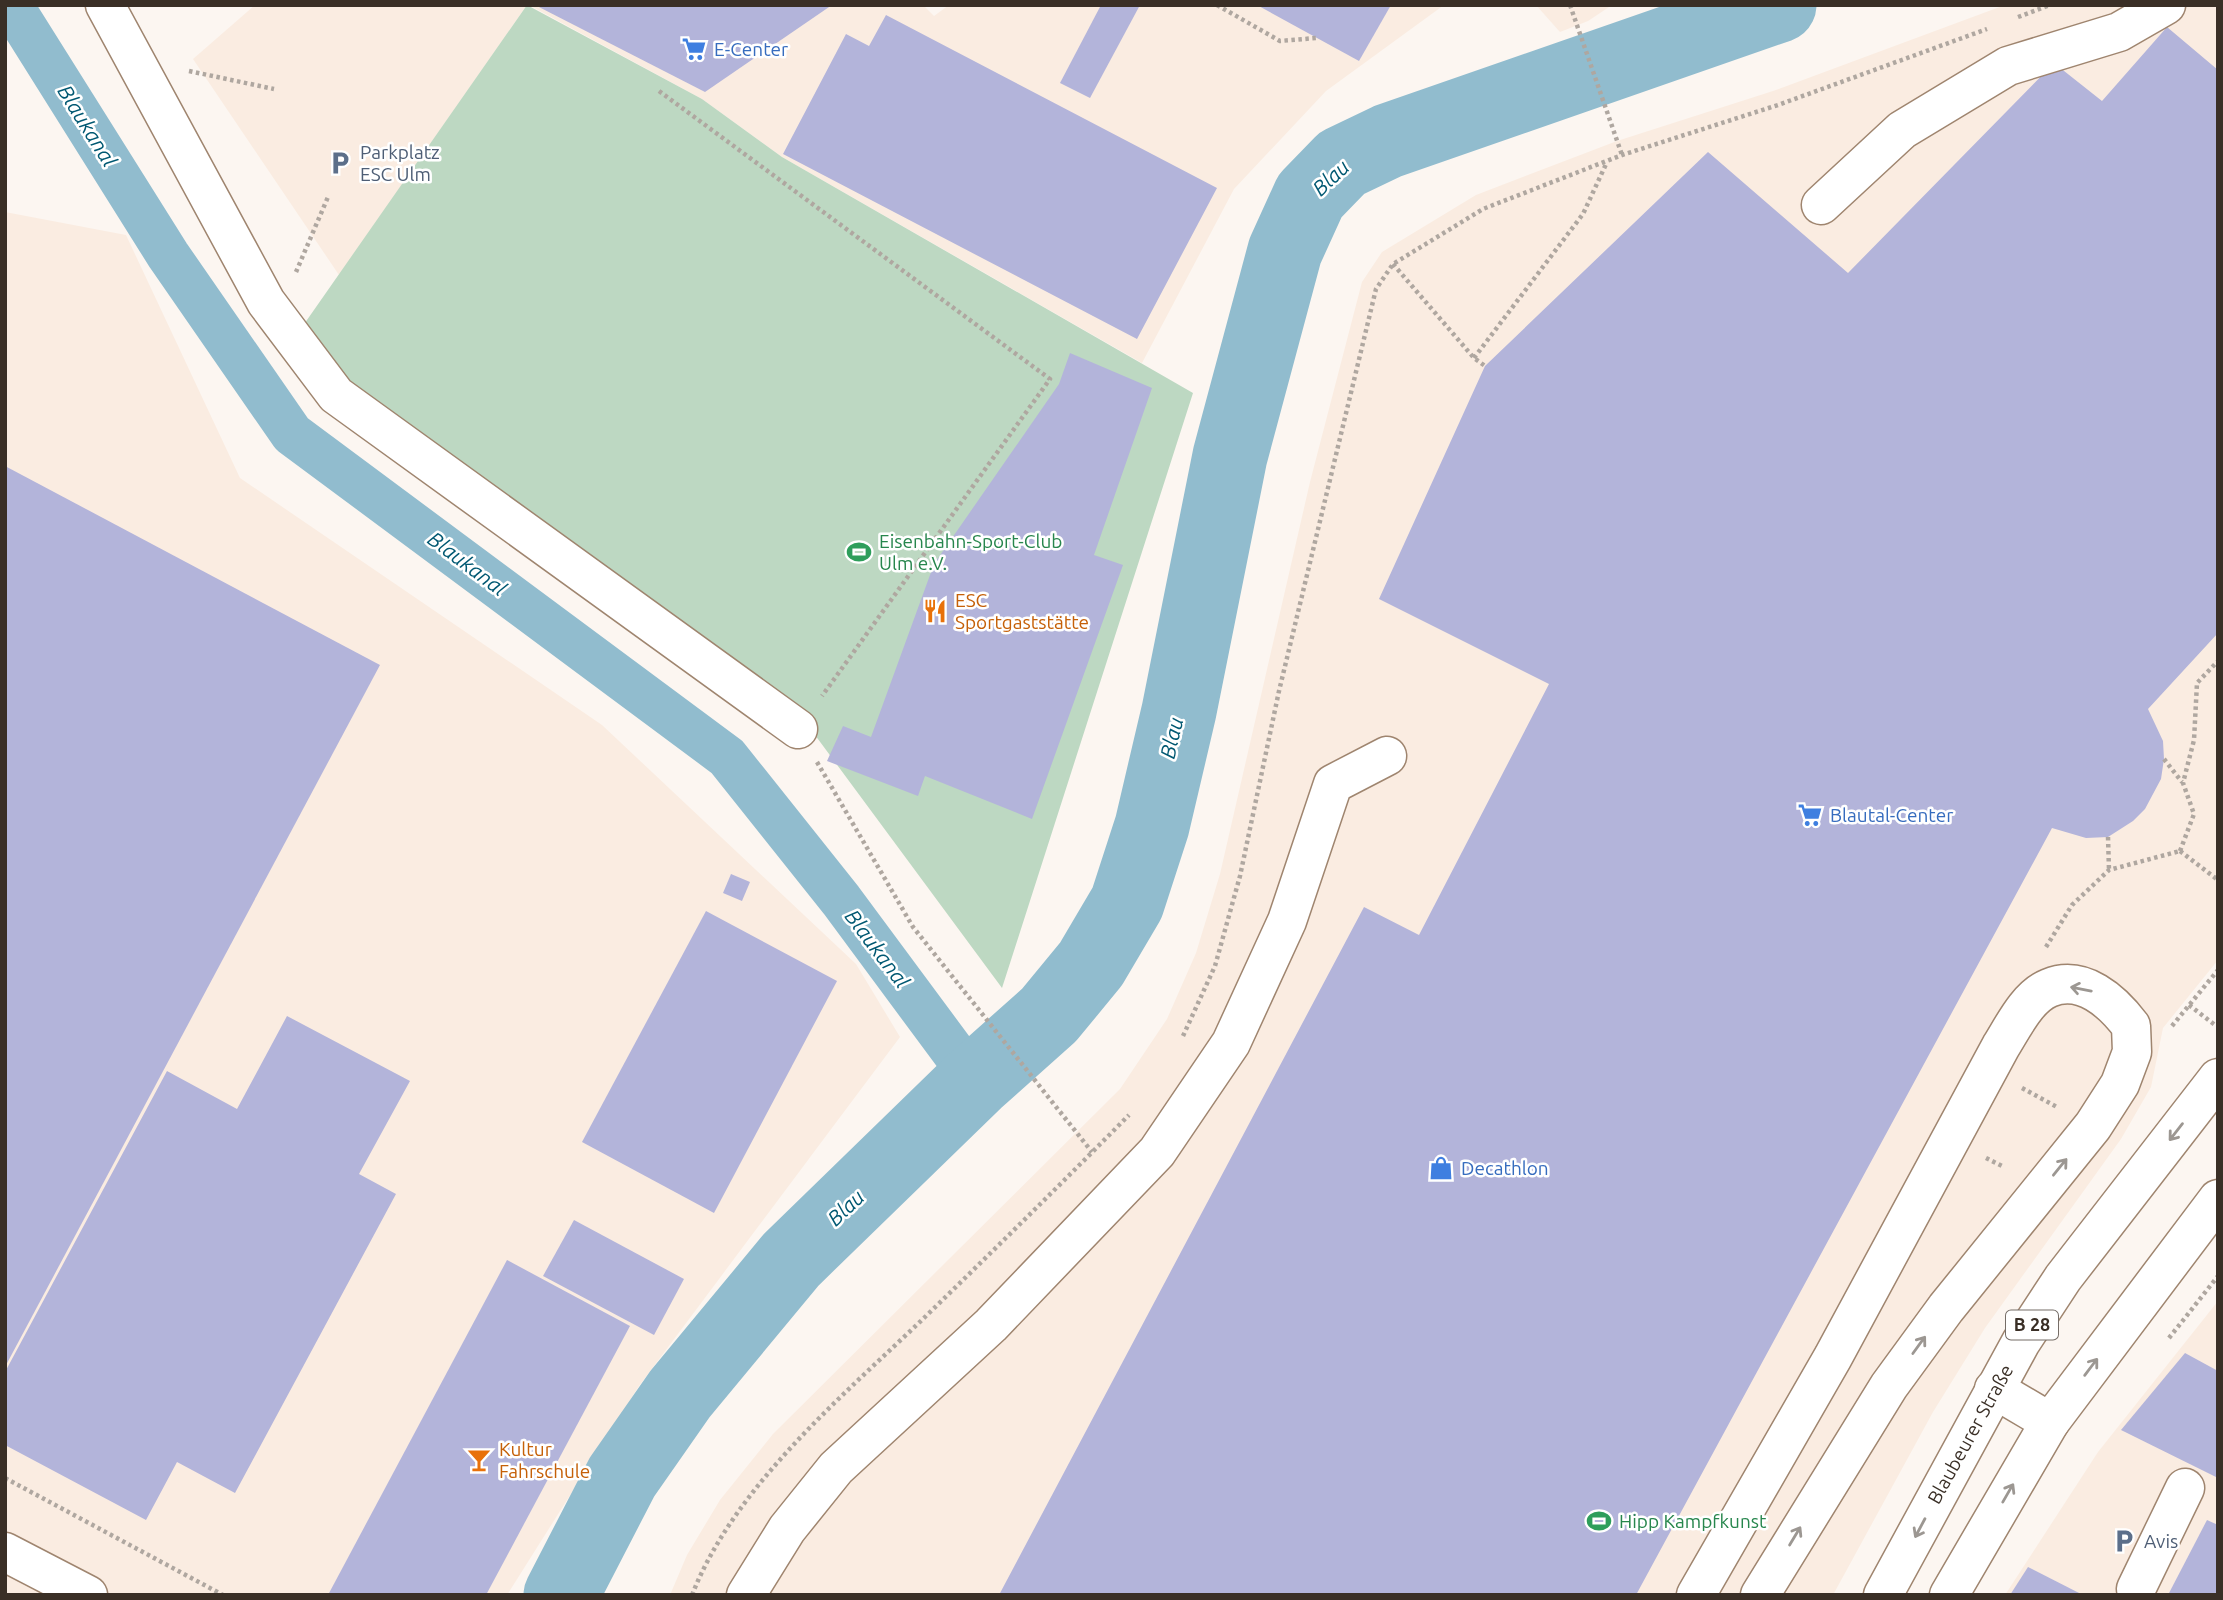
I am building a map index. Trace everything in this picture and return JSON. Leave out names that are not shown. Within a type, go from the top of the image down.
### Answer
[{"type":"main road","points":[[105,5],[266,302],[336,395],[798,729]]},
{"type":"main road","points":[[1821,205],[1902,130],[2008,66],[2119,32],[2166,5]]},
{"type":"main road","points":[[746,1595],[787,1530],[836,1468],[991,1325],[1157,1152],[1231,1043],[1287,921],[1333,784],[1387,756]]},
{"type":"main road","points":[[1696,1595],[1833,1356],[2001,1046],[2027,1007],[2049,988],[2083,988],[2103,995],[2131,1026],[2132,1052],[2119,1084],[2093,1126],[1946,1308],[1889,1386],[1760,1595]]},
{"type":"main road","name":"Blaubeurer Straße","points":[[1890,1589],[1994,1389],[2063,1278],[2218,1079]]},
{"type":"main road","points":[[1949,1595],[2050,1422],[2218,1199]]},
{"type":"main road","points":[[1994,1389],[2050,1422]]},
{"type":"main road","points":[[2136,1589],[2185,1488]]},
{"type":"main road","points":[[5,1552],[88,1595]]},
{"type":"path","points":[[1217,5],[1280,41],[1316,38]]},
{"type":"path","points":[[1579,5],[1571,7],[1622,155]]},
{"type":"path","points":[[2011,20],[2050,5]]},
{"type":"path","points":[[1176,1047],[1215,966],[1237,888],[1279,691],[1376,289],[1393,264],[1483,209],[1622,155],[1778,105],[1998,24]]},
{"type":"path","points":[[136,62],[274,89]]},
{"type":"path","points":[[659,91],[1050,379],[798,729],[913,927],[1092,1152]]},
{"type":"path","points":[[1474,358],[1583,214],[1607,161]]},
{"type":"path","points":[[295,276],[328,197]]},
{"type":"path","points":[[1393,264],[1474,358],[1485,366]]},
{"type":"path","points":[[2183,783],[2194,740],[2197,683],[2218,660]]},
{"type":"path","points":[[2164,759],[2183,783],[2194,814],[2180,851],[2218,880]]},
{"type":"path","points":[[2108,837],[2109,870]]},
{"type":"path","points":[[2189,1005],[2215,1025]]},
{"type":"path","points":[[2010,1082],[2093,1126]]},
{"type":"path","points":[[692,1595],[739,1512],[790,1447],[1139,1106]]},
{"type":"path","points":[[2167,1339],[2218,1276]]},
{"type":"path","points":[[5,1478],[223,1595]]},
{"type":"shaded area","name":"Parkplatz ESC Ulm","points":[[255,5],[527,5],[339,275],[193,59]]},
{"type":"shaded area","points":[[529,5],[923,5],[934,16],[949,5],[1444,5],[1326,91],[1234,189],[1142,363],[782,157],[702,99]]},
{"type":"shaded area","points":[[1536,5],[1612,5],[1588,21],[1560,32]]},
{"type":"shaded area","name":"Blautal-Center","points":[[2005,5],[2218,5],[2218,960],[2163,1028],[2151,1087],[2121,1139],[1985,1328],[1933,1412],[1833,1595],[670,1595],[687,1555],[720,1500],[773,1434],[1120,1089],[1167,1019],[1196,953],[1220,874],[1310,482],[1362,282],[1382,252],[1476,195],[1617,141],[1773,91]]},
{"type":"shaded area","points":[[5,212],[126,235],[240,478],[602,725],[856,964],[900,1037],[639,1386],[507,1595],[5,1595]]},
{"type":"shaded area","points":[[2218,1301],[2218,1595],[2005,1595],[2098,1452]]},
{"type":"green space","name":"Eisenbahn-Sport-Club Ulm e.V.","points":[[527,5],[702,99],[782,157],[1193,393],[1002,988],[798,712],[337,381],[300,330]]},
{"type":"building","name":"E-Center","points":[[535,5],[832,5],[705,92]]},
{"type":"building","points":[[1101,5],[1140,5],[1090,98],[1060,83]]},
{"type":"building","points":[[1257,5],[1391,5],[1359,61]]},
{"type":"building","points":[[886,15],[1217,188],[1137,339],[783,154],[846,34],[869,46]]},
{"type":"building","name":"Blautal-Center","points":[[2167,27],[2218,70],[2218,633],[2148,709],[2163,741],[2164,759],[2161,779],[2145,809],[2133,821],[2108,837],[2086,838],[2052,828],[1636,1595],[999,1595],[1364,907],[1419,935],[1549,684],[1379,599],[1485,366],[1708,152],[1848,273],[2054,63],[2102,101]]},
{"type":"building","points":[[1070,353],[1152,388],[1094,555],[1123,565],[1032,819],[925,776],[918,796],[827,761],[843,726],[871,737],[934,564],[1059,384]]},
{"type":"building","points":[[5,466],[380,665],[5,1367]]},
{"type":"building","points":[[731,874],[750,882],[742,901],[723,893]]},
{"type":"building","points":[[706,911],[837,981],[714,1213],[582,1142]]},
{"type":"building","points":[[287,1016],[410,1081],[359,1174],[396,1194],[235,1493],[177,1462],[146,1520],[5,1445],[5,1372],[167,1071],[237,1109]]},
{"type":"building","points":[[574,1220],[684,1279],[654,1335],[543,1276]]},
{"type":"building","name":"Kultur Fahrschule","points":[[507,1260],[630,1326],[486,1595],[328,1595]]},
{"type":"building","points":[[2185,1353],[2218,1371],[2218,1478],[2121,1430]]},
{"type":"building","points":[[2207,1520],[2218,1525],[2218,1595],[2168,1595]]},
{"type":"building","points":[[2028,1567],[2083,1595],[2010,1595]]},
{"type":"waterway","name":"Blaukanal","points":[[11,5],[168,255],[292,434],[727,757],[841,900],[975,1081]]},
{"type":"waterway","name":"Blau","points":[[561,1595],[622,1477],[680,1394],[791,1260],[975,1081],[1049,1015],[1091,964],[1127,903],[1152,826],[1179,711],[1230,456],[1285,251],[1310,196],[1342,163],[1388,141],[1779,5]]},
{"type":"place","name":"E-Center","points":[[694,49]]},
{"type":"place","name":"Parkplatz ESC Ulm","points":[[340,163]]},
{"type":"place","name":"Eisenbahn-Sport-Club Ulm e.V.","points":[[859,552]]},
{"type":"place","name":"ESC Sportgaststätte","points":[[935,611]]},
{"type":"place","name":"Blautal-Center","points":[[1810,815]]},
{"type":"place","name":"Decathlon","points":[[1441,1168]]},
{"type":"place","name":"Kultur Fahrschule","points":[[479,1460]]},
{"type":"place","name":"Hipp Kampfkunst","points":[[1599,1521]]},
{"type":"place","name":"Avis","points":[[2124,1541]]}]
